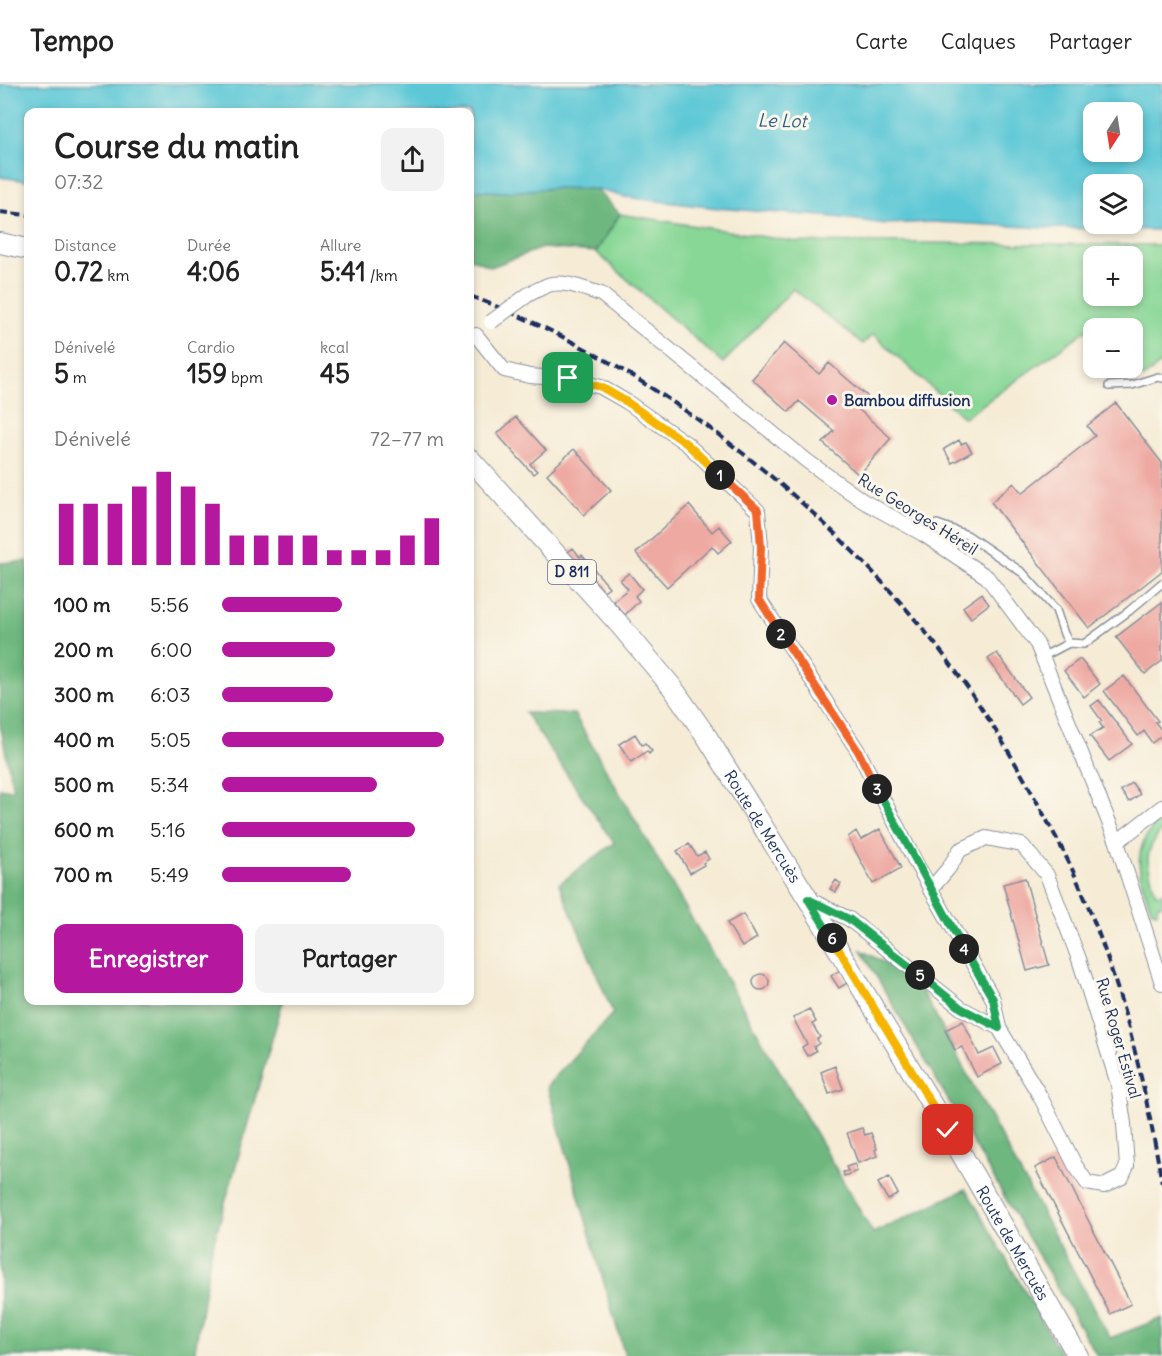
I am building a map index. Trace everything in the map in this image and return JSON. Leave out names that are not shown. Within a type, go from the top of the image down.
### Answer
[{"type":"main road","points":[[0,243],[24,248]]},
{"type":"main road","name":"Route de Mercuès","points":[[474,463],[672,687],[707,737],[958,1148],[1078,1356]]},
{"type":"street","name":"Rue Georges Héreil","points":[[474,336],[529,294],[552,284],[576,286],[601,294],[807,461],[863,501],[927,537],[987,577],[1037,644],[1117,842],[1162,983]]},
{"type":"street","name":"Rue Roger Estival","points":[[474,338],[504,370],[530,376],[568,378],[601,387],[627,402],[687,444],[758,510],[761,547],[759,599],[858,751],[930,890],[993,999],[999,1028],[1040,1096],[1075,1165],[1087,1183],[1104,1186],[1122,1177],[1127,1166],[1118,1084],[1079,959],[1047,875],[1022,845],[986,838],[960,850],[930,890]]},
{"type":"street","points":[[1117,842],[1162,807]]},
{"type":"street","points":[[808,899],[849,919],[961,1008],[999,1028]]},
{"type":"lane","points":[[1109,386],[1132,385],[1158,377],[1162,378]]},
{"type":"lane","points":[[927,537],[937,524],[967,534],[1023,573],[1056,610],[1069,643]]},
{"type":"lane","points":[[1042,657],[1069,643],[1084,644],[1162,583]]},
{"type":"green space","points":[[553,188],[596,189],[620,214],[596,252],[542,248],[491,267],[474,260],[474,190],[506,192]]},
{"type":"green space","points":[[620,214],[798,242],[1162,245],[1162,363],[1143,378],[1143,318],[1083,318],[1083,332],[964,418],[873,334],[863,344],[793,289],[723,363],[596,252]]},
{"type":"green space","points":[[24,561],[24,1005],[282,1005],[211,1252],[194,1356],[0,1356],[0,788],[13,790],[0,724],[0,563]]},
{"type":"green space","points":[[525,713],[574,714],[873,1233],[966,1189],[1062,1356],[625,1356],[547,1086],[613,1013],[559,884],[614,843]]},
{"type":"green space","points":[[1162,817],[1162,830],[1151,846],[1148,860],[1156,894],[1162,893],[1162,905],[1158,905],[1157,912],[1152,911],[1147,898],[1139,862],[1145,840]]},
{"type":"green space","points":[[861,950],[916,980],[1110,1338],[1162,1318],[1162,1356],[1097,1356]]},
{"type":"water","name":"Le Lot","points":[[0,84],[1162,84],[1162,230],[1143,230],[1143,174],[1083,174],[1083,229],[933,222],[886,224],[625,197],[596,189],[553,188],[506,192],[474,190],[474,108],[24,108],[24,180],[0,177]]},
{"type":"building","points":[[784,343],[819,374],[829,363],[867,396],[857,408],[891,438],[859,475],[823,443],[834,431],[799,401],[789,412],[752,379]]},
{"type":"building","points":[[1116,403],[1162,463],[1162,571],[1089,628],[991,502],[1014,483],[1022,493],[1095,436],[1087,426]]},
{"type":"building","points":[[516,417],[546,450],[530,464],[537,471],[533,474],[497,434]]},
{"type":"building","points":[[959,440],[961,444],[966,442],[972,452],[952,463],[944,449]]},
{"type":"building","points":[[574,449],[611,490],[584,515],[547,474]]},
{"type":"building","points":[[689,505],[712,532],[719,526],[732,541],[718,553],[712,546],[667,587],[636,553]]},
{"type":"building","points":[[573,548],[580,557],[582,555],[609,587],[604,591],[568,552]]},
{"type":"building","points":[[629,573],[642,589],[635,596],[639,601],[625,615],[613,601],[628,589],[620,580]]},
{"type":"building","points":[[981,594],[989,604],[971,618],[963,607]]},
{"type":"building","points":[[1162,602],[1162,661],[1145,674],[1116,637]]},
{"type":"building","points":[[997,653],[1029,697],[1020,704],[988,659]]},
{"type":"building","points":[[1080,659],[1100,684],[1084,697],[1064,671]]},
{"type":"building","points":[[1124,676],[1158,721],[1155,722],[1162,731],[1162,735],[1152,743],[1144,731],[1138,736],[1104,691]]},
{"type":"building","points":[[1099,700],[1132,744],[1109,761],[1090,736],[1103,728],[1099,722],[1102,721],[1091,706]]},
{"type":"building","points":[[635,734],[642,745],[645,743],[652,751],[649,754],[647,751],[631,762],[619,744]]},
{"type":"building","points":[[1132,783],[1140,794],[1129,802],[1121,791]]},
{"type":"building","points":[[880,829],[901,868],[873,884],[848,837],[856,831],[861,840]]},
{"type":"building","points":[[689,844],[697,856],[705,852],[709,859],[703,863],[704,865],[690,873],[677,851]]},
{"type":"building","points":[[1025,878],[1049,965],[1027,971],[1003,884]]},
{"type":"building","points":[[836,880],[841,884],[836,892],[830,889]]},
{"type":"building","points":[[743,914],[757,938],[742,947],[727,923]]},
{"type":"building","points":[[840,970],[847,983],[839,988],[831,976]]},
{"type":"building","points":[[758,974],[764,974],[769,982],[767,988],[758,990],[753,985],[753,979]]},
{"type":"building","points":[[809,1009],[816,1022],[812,1024],[820,1037],[817,1039],[819,1043],[814,1047],[816,1051],[807,1056],[802,1047],[807,1044],[793,1018]]},
{"type":"building","points":[[963,1021],[979,1055],[994,1048],[1002,1064],[977,1077],[962,1047],[955,1050],[945,1030]]},
{"type":"building","points":[[835,1066],[843,1089],[829,1094],[821,1072]]},
{"type":"building","points":[[862,1128],[865,1135],[871,1133],[877,1156],[858,1163],[847,1133]]},
{"type":"building","points":[[1056,1157],[1131,1304],[1110,1314],[1035,1168]]},
{"type":"building","points":[[855,1164],[857,1171],[844,1176],[843,1172],[848,1171],[846,1167]]},
{"type":"building","points":[[889,1177],[898,1194],[888,1200],[878,1183]]},
{"type":"railway","points":[[0,212],[24,215]]},
{"type":"railway","points":[[474,298],[538,325],[605,360],[671,401],[734,446],[794,496],[851,549],[903,605],[949,662],[1017,766],[1060,844],[1080,887],[1120,996],[1148,1107],[1162,1183]]},
{"type":"place","name":"Bambou diffusion","points":[[832,400]]},
{"type":"route","points":[[568,378],[601,387],[627,402],[687,444],[758,510],[761,547],[759,599],[858,751],[916,863],[993,999],[999,1028],[961,1008],[849,919],[808,899],[948,1130]]}]
